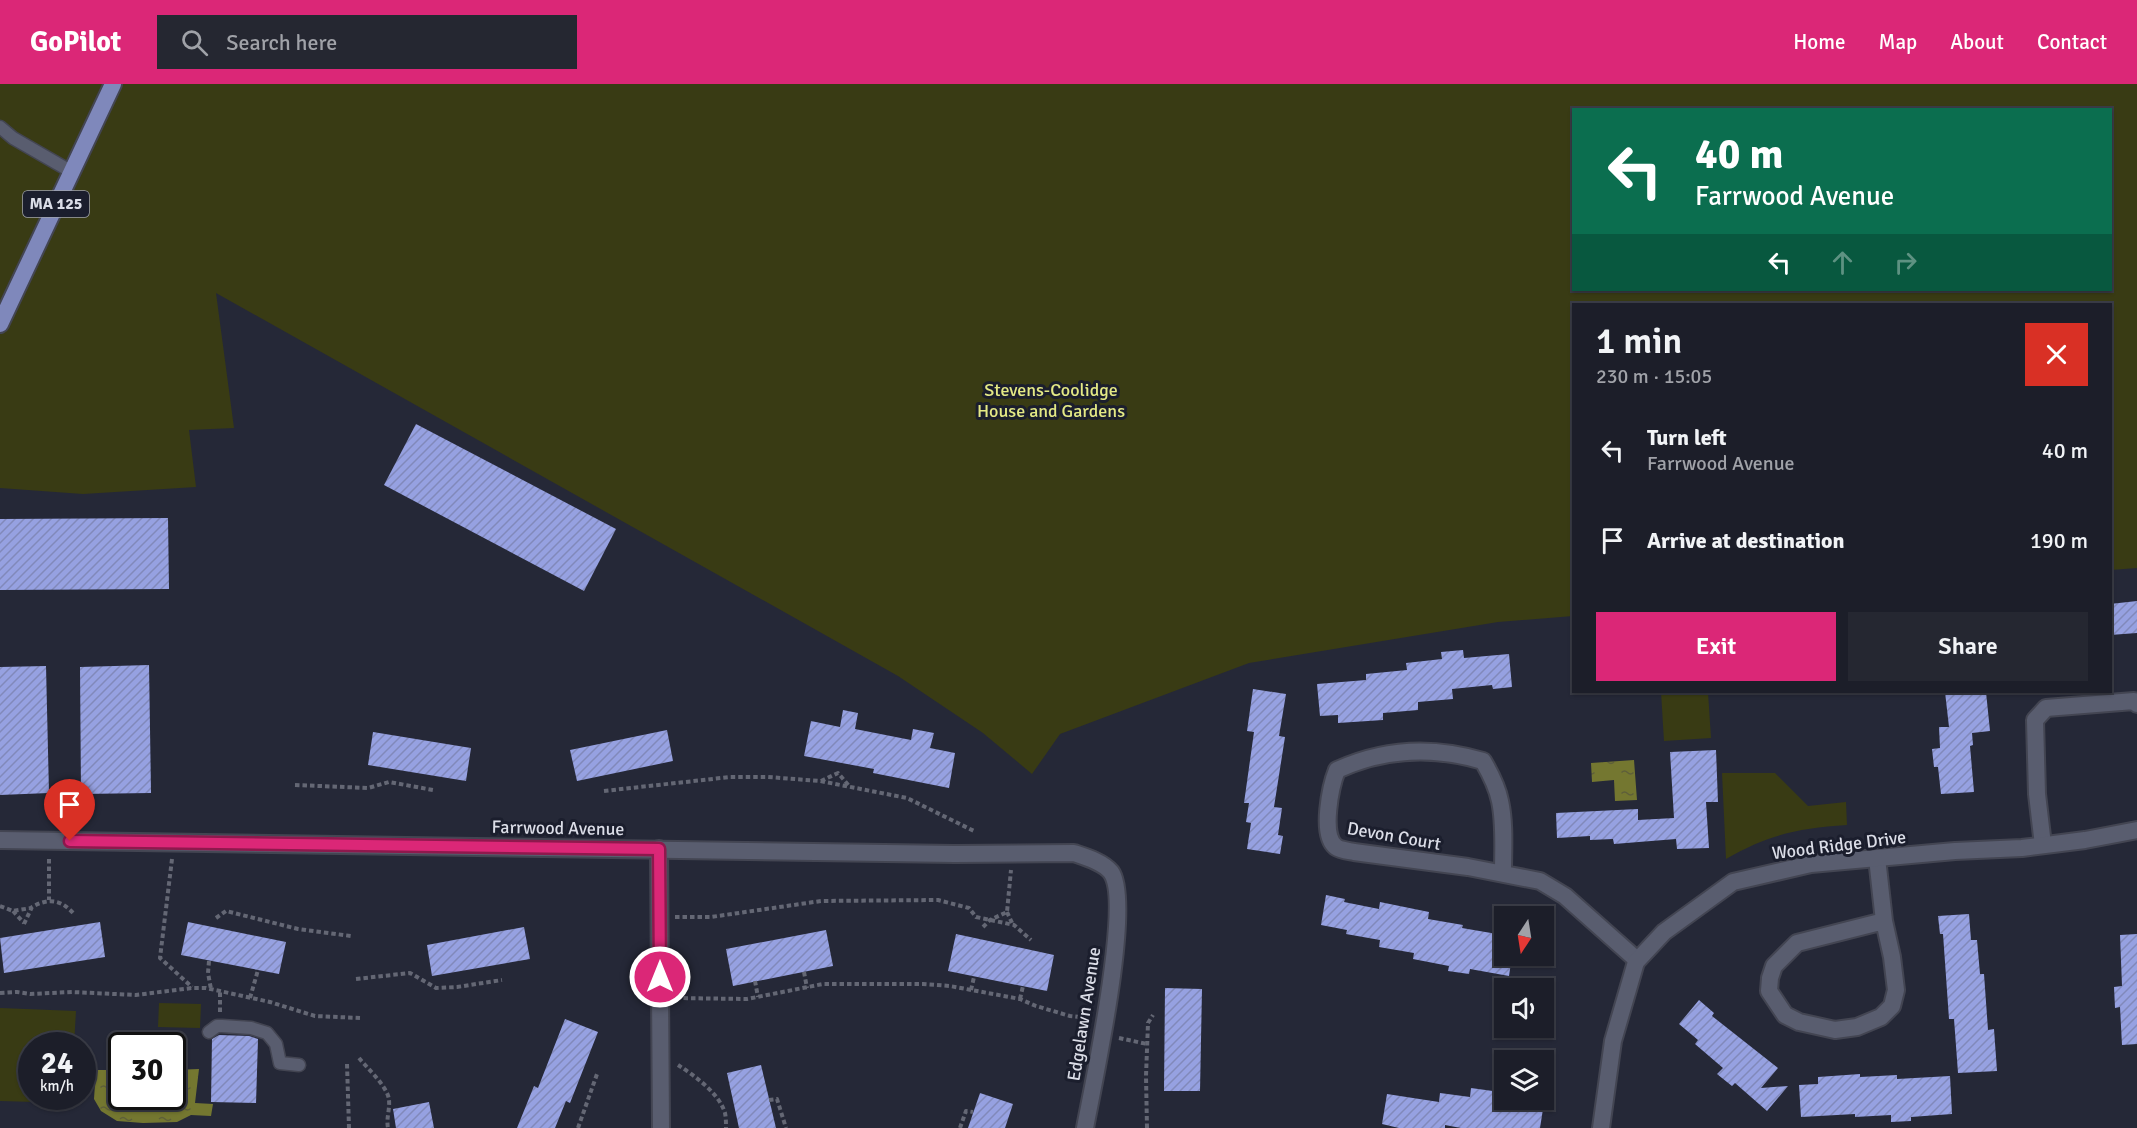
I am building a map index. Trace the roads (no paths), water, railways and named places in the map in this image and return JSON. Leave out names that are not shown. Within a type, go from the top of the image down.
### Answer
[{"type":"main road","name":"MA 125","points":[[0,324],[113,84]]},
{"type":"street","points":[[2043,845],[2037,794],[2035,720],[2046,708],[2134,701],[2137,704]]},
{"type":"street","name":"Devon Court","points":[[1503,873],[1503,822],[1500,800],[1483,761],[1464,755],[1432,750],[1373,756],[1338,770],[1332,782],[1328,828],[1330,839],[1336,847],[1354,852],[1503,873],[1539,881],[1565,896],[1637,960]]},
{"type":"street","name":"Wood Ridge Drive","points":[[1601,1128],[1613,1041],[1637,960],[1664,932],[1733,882],[1811,864],[2043,845],[2137,830]]},
{"type":"street","name":"Farrwood Avenue","points":[[0,840],[955,854],[1074,853],[1090,858],[1110,871]]},
{"type":"street","points":[[659,849],[661,1128]]},
{"type":"street","points":[[1877,858],[1884,921],[1896,990],[1892,1005],[1881,1017],[1857,1027],[1835,1030],[1799,1022],[1785,1015],[1769,991],[1770,978],[1774,966],[1797,943],[1884,921]]},
{"type":"street","name":"Edgelawn Avenue","points":[[1086,1128],[1115,959],[1116,884],[1110,871]]},
{"type":"lane","points":[[0,127],[13,138],[72,172]]},
{"type":"lane","points":[[209,1032],[222,1026],[251,1028],[267,1033],[276,1044],[280,1063],[299,1065]]},
{"type":"water","points":[[1634,760],[1637,800],[1615,801],[1614,780],[1592,782],[1591,763]]},
{"type":"water","points":[[199,1069],[195,1103],[213,1104],[211,1116],[191,1115],[177,1122],[117,1121],[101,1111],[96,1102],[96,1070],[108,1070],[108,1110],[186,1110],[186,1070]]},
{"type":"park label","name":"Stevens-Coolidge House and Gardens","points":[[1051,400]]}]
